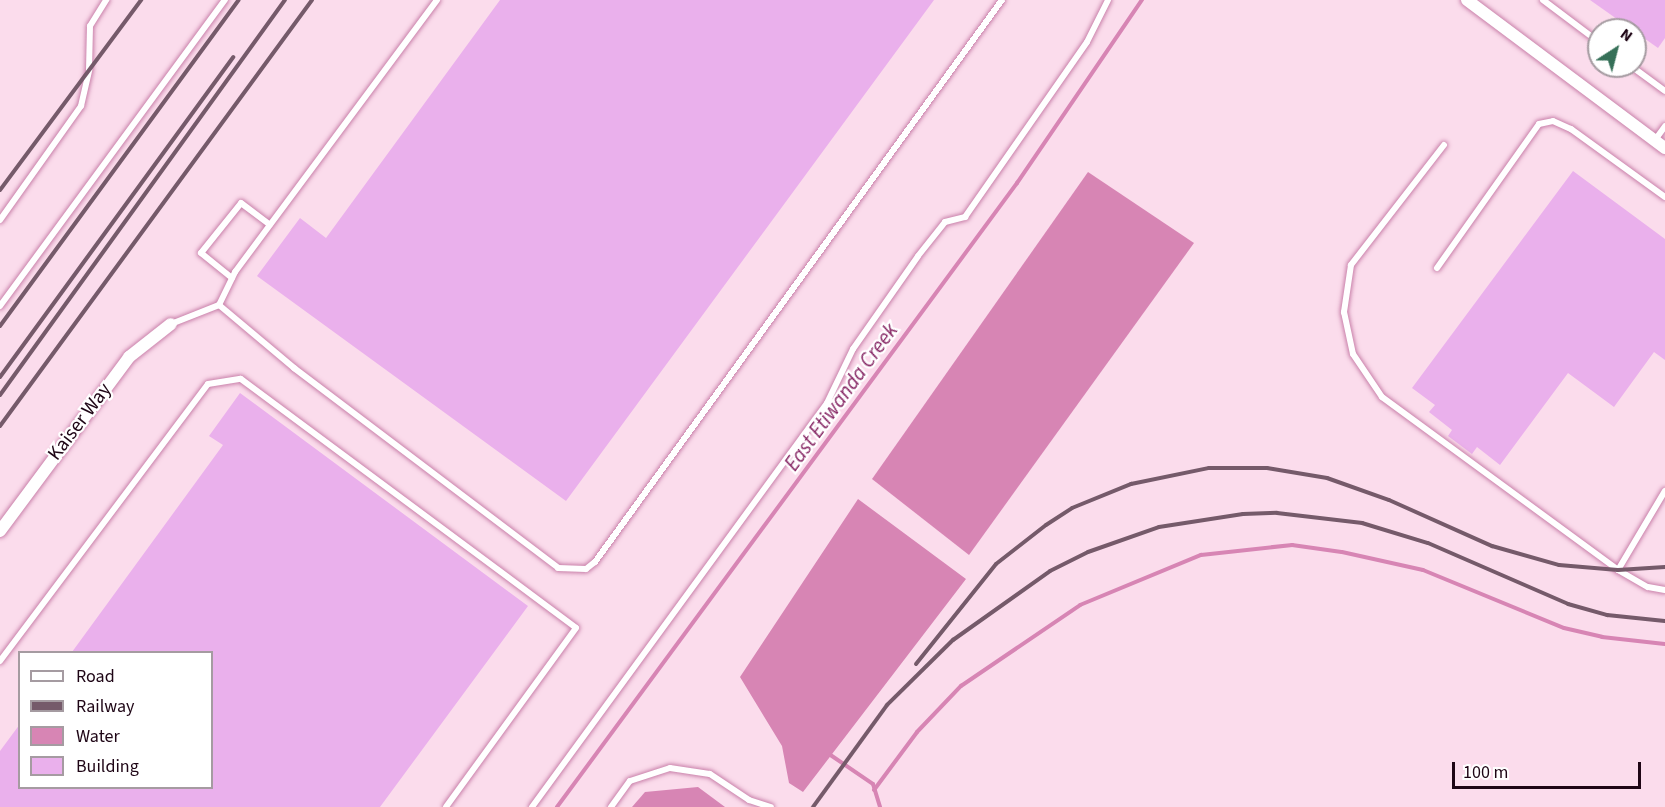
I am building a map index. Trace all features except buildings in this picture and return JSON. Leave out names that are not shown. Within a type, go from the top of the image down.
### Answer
[{"type":"street","points":[[1469,1],[1660,144]]},
{"type":"street","name":"Kaiser Way","points":[[0,531],[129,357],[171,324]]},
{"type":"lane","points":[[0,220],[81,106],[89,70],[90,26],[106,0]]},
{"type":"lane","points":[[0,306],[225,0]]},
{"type":"lane","points":[[171,324],[219,305],[232,278],[437,0]]},
{"type":"lane","points":[[219,305],[294,368],[558,568],[586,569],[595,562],[1002,0]]},
{"type":"lane","points":[[532,807],[827,404],[853,349],[918,256],[945,222],[965,217],[1087,42],[1108,0]]},
{"type":"lane","points":[[1543,0],[1587,33]]},
{"type":"lane","points":[[1647,78],[1665,91]]},
{"type":"lane","points":[[1437,268],[1539,123],[1552,121],[1571,129],[1665,197]]},
{"type":"lane","points":[[1660,144],[1665,126]]},
{"type":"lane","points":[[1443,145],[1351,264],[1344,312],[1353,354],[1382,396],[1618,570],[1647,587],[1665,590]]},
{"type":"lane","points":[[232,278],[201,253],[241,203],[270,225]]},
{"type":"lane","points":[[0,661],[208,384],[241,379],[576,628],[446,807]]},
{"type":"lane","points":[[1618,570],[1665,491]]},
{"type":"lane","points":[[611,807],[630,781],[670,768],[710,774],[749,800],[771,807]]},
{"type":"water","points":[[1088,172],[1194,243],[969,555],[872,479]]},
{"type":"water","points":[[858,499],[966,579],[803,792],[789,783],[782,746],[740,677]]},
{"type":"water","points":[[698,787],[725,807],[632,807],[645,792]]},
{"type":"waterway","name":"East Etiwanda Creek","points":[[557,807],[1017,183],[1142,0]]},
{"type":"waterway","points":[[874,790],[917,732],[961,686],[1080,605],[1201,555],[1292,545],[1342,552],[1423,570],[1564,628],[1602,637],[1665,644]]},
{"type":"waterway","points":[[829,754],[873,784],[880,807]]},
{"type":"railway","points":[[0,190],[141,0]]},
{"type":"railway","points":[[0,326],[239,0]]},
{"type":"railway","points":[[0,395],[285,0]]},
{"type":"railway","points":[[0,426],[312,0]]},
{"type":"railway","points":[[0,377],[233,57]]},
{"type":"railway","points":[[916,664],[996,564],[1046,525],[1072,508],[1131,484],[1209,468],[1267,468],[1327,478],[1389,500],[1492,546],[1559,565],[1618,570],[1665,567]]},
{"type":"railway","points":[[813,807],[887,705],[953,640],[1050,571],[1088,552],[1159,527],[1243,514],[1277,513],[1362,523],[1428,543],[1568,604],[1607,615],[1665,621]]}]
